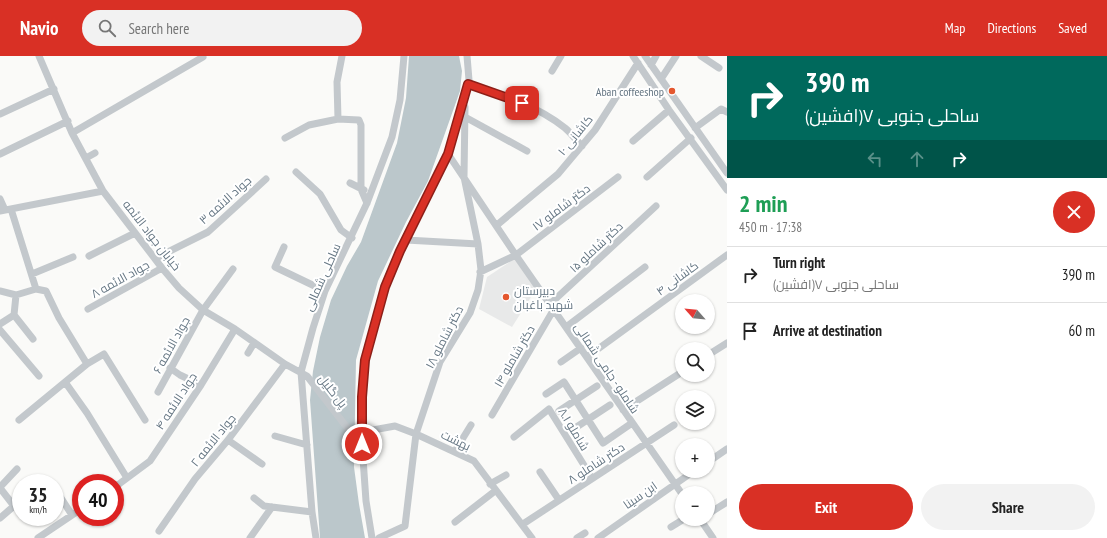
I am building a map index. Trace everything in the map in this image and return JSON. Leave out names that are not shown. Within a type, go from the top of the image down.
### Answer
[{"type":"street","name":"خیابان جواد الائمه","points":[[39,56],[72,132],[103,191],[156,258],[162,268],[203,310],[235,329],[285,364],[304,374]]},
{"type":"street","points":[[338,119],[337,82],[342,56]]},
{"type":"street","name":"ساحلی شمالی","points":[[316,538],[312,512],[307,445],[304,374],[313,328],[326,292],[371,194],[392,137],[400,100],[404,56]]},
{"type":"street","points":[[372,538],[359,442],[362,432],[362,397],[365,360],[385,287],[448,154],[469,80],[467,56]]},
{"type":"street","points":[[552,71],[561,56]]},
{"type":"street","points":[[633,56],[669,110],[727,190]]},
{"type":"street","points":[[645,56],[727,174]]},
{"type":"street","points":[[651,65],[656,56]]},
{"type":"street","points":[[661,79],[676,56]]},
{"type":"street","points":[[701,56],[719,68]]},
{"type":"street","points":[[72,132],[203,57]]},
{"type":"street","name":"کاشانی ۱۰","points":[[497,226],[553,178],[582,146],[595,130],[638,63]]},
{"type":"street","points":[[468,84],[513,99],[531,107],[564,128],[582,146]]},
{"type":"street","points":[[0,114],[54,89]]},
{"type":"street","points":[[464,177],[465,98]]},
{"type":"street","points":[[633,141],[669,110]]},
{"type":"street","points":[[695,128],[724,110]]},
{"type":"street","points":[[465,117],[526,151]]},
{"type":"street","points":[[285,138],[309,125],[338,119],[359,120],[361,125],[361,189],[367,203]]},
{"type":"street","points":[[0,154],[68,121]]},
{"type":"street","points":[[647,177],[690,138]]},
{"type":"street","points":[[86,158],[95,153]]},
{"type":"street","name":"شاملو - جامی شمالی","points":[[448,154],[622,410],[675,484]]},
{"type":"street","points":[[296,172],[320,194],[341,230],[352,238]]},
{"type":"street","name":"دکتر شاملو ۱۸","points":[[379,538],[405,526],[416,434],[440,362],[470,313],[478,290],[480,272],[478,244],[464,177]]},
{"type":"street","name":"دکتر شاملو ۱۷","points":[[480,272],[516,255],[618,177]]},
{"type":"street","name":"جواد الائمه ۳","points":[[156,258],[208,232],[266,179]]},
{"type":"street","points":[[350,183],[371,194]]},
{"type":"street","points":[[5,210],[103,191]]},
{"type":"street","points":[[0,199],[32,274],[36,289]]},
{"type":"street","name":"دکتر شاملو ۱۵","points":[[552,307],[656,206]]},
{"type":"street","points":[[89,256],[135,233]]},
{"type":"street","points":[[406,240],[478,244]]},
{"type":"street","points":[[284,246],[275,267],[326,292]]},
{"type":"street","name":"کاشانی ۴","points":[[587,358],[727,255]]},
{"type":"street","points":[[32,274],[73,257]]},
{"type":"street","points":[[566,327],[645,267]]},
{"type":"street","name":"جواد الائمه ۸","points":[[88,309],[162,268]]},
{"type":"street","name":"جواد الائمه ۶","points":[[158,392],[203,310],[233,269]]},
{"type":"street","points":[[0,291],[16,295],[36,289],[46,291],[59,318],[87,364]]},
{"type":"street","points":[[16,295],[14,314],[33,339]]},
{"type":"street","name":"دکتر شاملو ۱۴","points":[[492,415],[552,307]]},
{"type":"street","points":[[0,324],[14,314]]},
{"type":"street","name":"جواد الائمه ۴","points":[[124,480],[150,461],[201,385],[235,329]]},
{"type":"street","points":[[0,330],[39,376]]},
{"type":"street","points":[[248,352],[254,343]]},
{"type":"street","points":[[715,351],[727,343]]},
{"type":"street","points":[[561,362],[581,348]]},
{"type":"street","points":[[19,420],[87,364],[104,354],[145,420]]},
{"type":"street","name":"جواد الائمه ۲","points":[[159,531],[195,479],[228,440],[285,364]]},
{"type":"street","points":[[170,368],[180,375],[201,385]]},
{"type":"street","name":"پل گلیل","points":[[304,374],[359,442]]},
{"type":"street","points":[[622,410],[675,376]]},
{"type":"street","points":[[65,382],[87,413],[128,478]]},
{"type":"street","points":[[546,394],[564,382],[604,443],[632,424]]},
{"type":"street","points":[[559,412],[597,386]]},
{"type":"street","points":[[572,430],[610,406]]},
{"type":"street","name":"شاملو ۸.۱","points":[[514,437],[549,409],[592,478]]},
{"type":"street","points":[[455,451],[471,425]]},
{"type":"street","name":"دکتر شاملو ۸","points":[[523,524],[674,425]]},
{"type":"street","name":"بهشت","points":[[362,432],[395,426],[455,451],[474,461],[490,484],[523,524]]},
{"type":"street","points":[[275,436],[307,445]]},
{"type":"street","points":[[228,440],[262,464]]},
{"type":"street","points":[[715,457],[727,449]]},
{"type":"street","points":[[12,499],[0,487],[17,469]]},
{"type":"street","points":[[540,472],[559,500]]},
{"type":"street","points":[[490,484],[506,474]]},
{"type":"street","name":"ابن سینا","points":[[598,538],[684,478]]},
{"type":"street","points":[[455,522],[495,490]]},
{"type":"street","points":[[254,498],[264,506],[312,512]]},
{"type":"street","points":[[715,510],[727,502]]},
{"type":"street","points":[[38,538],[72,515],[64,503]]},
{"type":"street","points":[[250,538],[272,507]]},
{"type":"street","points":[[0,518],[12,509]]},
{"type":"street","points":[[523,524],[532,538]]},
{"type":"street","points":[[671,527],[675,525]]},
{"type":"street","points":[[705,526],[713,538]]},
{"type":"street","points":[[577,538],[585,533]]},
{"type":"shaded area","points":[[409,56],[459,56],[462,71],[460,91],[428,181],[406,222],[378,281],[356,360],[354,467],[365,538],[320,538],[310,400],[313,371],[320,337],[331,300],[347,266],[361,242],[397,143],[406,98]]},
{"type":"shaded area","name":"دبیرستان شهید باغبان","points":[[517,257],[538,286],[512,327],[479,309],[487,277]]},
{"type":"place","name":"Aban coffeeshop","points":[[672,91]]},
{"type":"place","name":"دبیرستان شهید باغبان","points":[[506,297]]},
{"type":"route","points":[[362,444],[362,397],[365,360],[374,324],[385,287],[400,251],[448,154],[468,84],[522,103]]}]
